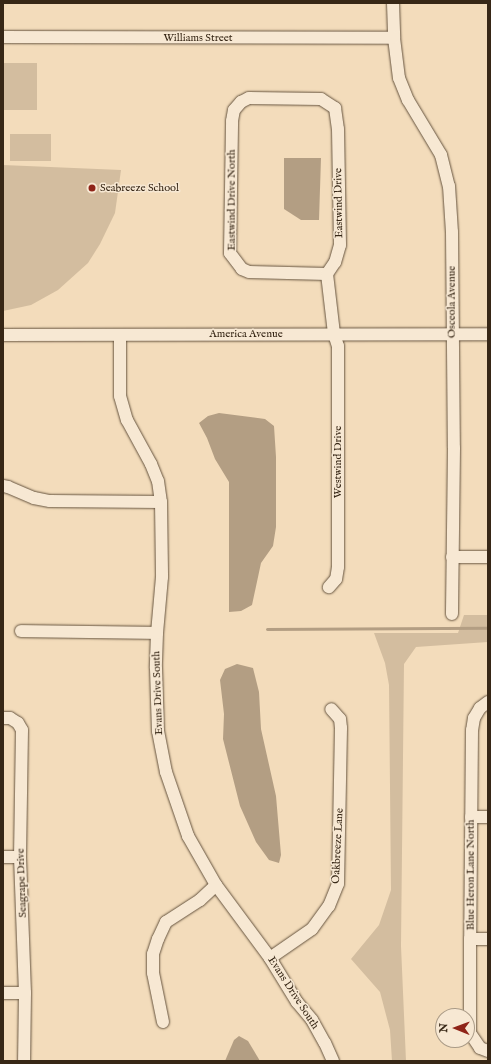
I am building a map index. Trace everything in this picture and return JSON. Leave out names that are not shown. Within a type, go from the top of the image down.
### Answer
[{"type":"street","name":"Osceola Avenue","points":[[394,3],[394,38],[399,78],[408,100],[441,155],[449,186],[452,232],[454,448],[452,614]]},
{"type":"street","name":"Williams Street","points":[[3,37],[394,38]]},
{"type":"street","name":"Eastwind Drive North","points":[[298,99],[249,98],[241,102],[234,110],[230,253],[242,269],[249,272],[327,274]]},
{"type":"street","name":"Eastwind Drive","points":[[298,99],[321,99],[335,108],[338,129],[340,244],[335,262],[327,274]]},
{"type":"street","points":[[327,274],[334,334]]},
{"type":"street","name":"America Avenue","points":[[3,335],[334,334],[452,336],[488,334]]},
{"type":"street","name":"Westwind Drive","points":[[329,587],[336,579],[338,567],[338,346],[334,334]]},
{"type":"street","name":"Evans Drive South","points":[[120,335],[120,396],[127,420],[151,464],[158,481],[161,502],[162,577],[156,633],[158,731],[166,772],[188,836],[216,885],[270,958],[297,1002],[312,1020],[333,1061]]},
{"type":"street","points":[[3,486],[34,498],[50,501],[161,502]]},
{"type":"street","points":[[452,557],[488,557]]},
{"type":"street","points":[[20,631],[156,633]]},
{"type":"street","name":"Blue Heron Lane North","points":[[484,1049],[470,1033],[471,817],[472,730],[474,718],[480,708],[487,703]]},
{"type":"street","name":"Oakbreeze Lane","points":[[270,958],[312,929],[330,906],[338,884],[341,728],[340,719],[331,709]]},
{"type":"street","name":"Seagrape Drive","points":[[3,718],[10,718],[18,723],[22,730],[20,857],[25,993],[24,1061]]},
{"type":"street","points":[[471,817],[488,817]]},
{"type":"street","points":[[3,857],[20,857]]},
{"type":"street","points":[[163,1022],[153,973],[153,954],[158,939],[166,922],[200,900],[216,885]]},
{"type":"street","points":[[470,939],[488,939]]},
{"type":"street","points":[[3,993],[25,993]]},
{"type":"shaded area","points":[[3,63],[37,63],[37,110],[3,110]]},
{"type":"shaded area","points":[[10,134],[51,134],[51,161],[10,161]]},
{"type":"shaded area","points":[[284,158],[321,158],[319,220],[301,220],[284,209]]},
{"type":"shaded area","points":[[3,165],[121,170],[115,213],[100,244],[88,263],[58,290],[31,305],[3,311]]},
{"type":"shaded area","points":[[219,413],[265,419],[274,426],[276,457],[276,527],[273,546],[261,563],[252,605],[241,611],[229,612],[229,482],[215,459],[207,438],[199,423],[208,416]]},
{"type":"shaded area","points":[[464,615],[488,615],[488,642],[416,647],[404,664],[401,946],[406,1061],[392,1061],[390,1030],[380,992],[351,959],[379,925],[391,890],[389,685],[385,663],[374,633],[458,633]]},
{"type":"shaded area","points":[[237,664],[253,668],[259,692],[261,729],[276,796],[281,855],[279,863],[269,860],[256,842],[240,806],[223,739],[224,714],[220,680],[225,669]]},
{"type":"shaded area","points":[[239,1036],[248,1041],[260,1061],[225,1061],[234,1040]]},
{"type":"waterway","points":[[267,629],[488,628]]},
{"type":"place","name":"Seabreeze School","points":[[92,188]]}]
